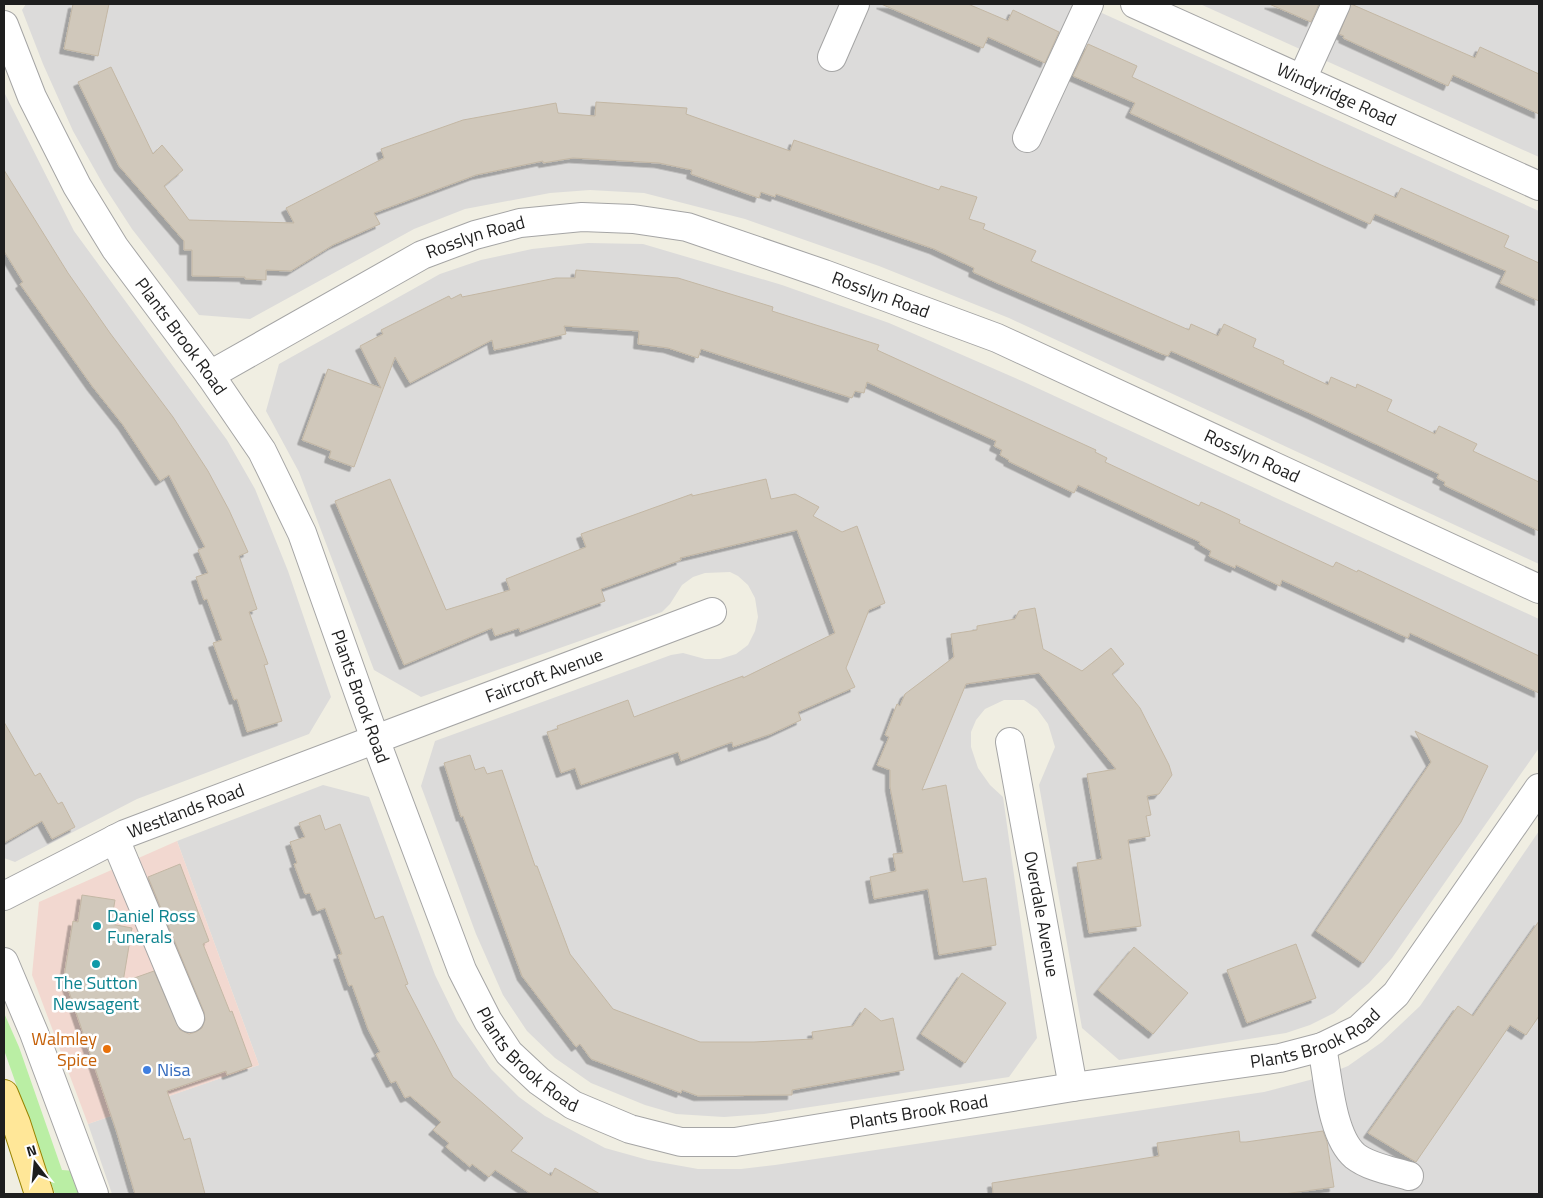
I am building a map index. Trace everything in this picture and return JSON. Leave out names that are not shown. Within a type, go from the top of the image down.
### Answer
[{"type":"main road","points":[[4,1094],[16,1123],[39,1194]]},
{"type":"street","points":[[832,57],[855,4]]},
{"type":"street","points":[[1027,138],[1089,4]]},
{"type":"street","name":"Windyridge Road","points":[[1135,4],[1539,186]]},
{"type":"street","points":[[1302,79],[1336,4]]},
{"type":"street","name":"Plants Brook Road","points":[[4,25],[32,97],[76,186],[115,248],[210,375],[262,451],[302,533],[375,739],[462,970],[488,1020],[509,1053],[539,1082],[573,1105],[630,1129],[681,1142],[735,1142],[1073,1087],[1280,1058],[1322,1047],[1359,1029],[1396,994],[1539,788]]},
{"type":"street","name":"Rosslyn Road","points":[[210,375],[422,255],[475,235],[520,223],[582,217],[633,218],[687,227],[824,274],[997,338],[1539,589]]},
{"type":"street","name":"Faircroft Avenue","points":[[375,739],[712,612]]},
{"type":"street","name":"Westlands Road","points":[[4,896],[116,839],[375,739]]},
{"type":"street","name":"Overdale Avenue","points":[[1010,742],[1073,1087]]},
{"type":"street","points":[[116,839],[190,1018]]},
{"type":"street","points":[[4,962],[34,1033],[94,1194]]},
{"type":"street","points":[[1322,1047],[1339,1133],[1355,1155],[1382,1168],[1409,1176]]},
{"type":"shaded area","points":[[26,4],[1082,4],[1539,211],[1539,564],[1009,318],[879,266],[745,219],[644,193],[590,190],[550,193],[465,209],[414,229],[250,319],[199,315],[132,229],[104,186],[73,131],[43,64],[22,10]]},
{"type":"shaded area","points":[[1200,4],[1539,4],[1539,157]]},
{"type":"shaded area","points":[[4,92],[74,231],[227,440],[255,489],[288,571],[331,697],[309,734],[137,799],[15,862],[4,858]]},
{"type":"shaded area","points":[[588,243],[643,244],[782,285],[889,323],[1022,381],[1539,619],[1539,748],[1392,958],[1369,983],[1334,1013],[1310,1025],[1286,1033],[1119,1060],[1082,1028],[1039,785],[1055,747],[1048,724],[1037,709],[1024,700],[1004,700],[985,709],[976,720],[971,732],[971,747],[978,768],[990,785],[1003,797],[1037,1038],[1009,1077],[764,1114],[724,1117],[676,1114],[645,1105],[591,1083],[555,1058],[527,1031],[503,995],[476,934],[421,786],[435,741],[671,655],[683,653],[705,659],[720,659],[736,654],[748,645],[755,631],[758,617],[755,598],[748,585],[730,572],[705,573],[693,577],[682,585],[670,604],[662,612],[421,697],[374,670],[299,472],[266,411],[279,364],[440,274],[481,260],[532,249]]},
{"type":"shaded area","points":[[323,785],[369,797],[435,975],[457,1020],[491,1069],[519,1097],[545,1116],[605,1148],[648,1160],[698,1169],[741,1169],[775,1165],[1264,1092],[1321,1077],[1348,1066],[1382,1042],[1420,1006],[1539,831],[1539,1194],[112,1194],[88,1124],[259,1065],[177,841]]},
{"type":"shaded area","points":[[177,841],[259,1065],[88,1124],[32,975],[39,902]]},
{"type":"green space","points":[[4,1013],[19,1047],[62,1170],[76,1171],[84,1194],[55,1194],[4,1050]]},
{"type":"building","points":[[73,4],[109,4],[98,56],[64,49]]},
{"type":"building","points":[[881,4],[968,4],[1008,21],[1013,10],[1059,32],[1045,63],[988,37],[983,48]]},
{"type":"building","points":[[1269,4],[1319,4],[1311,22]]},
{"type":"building","points":[[1351,4],[1475,58],[1480,47],[1539,74],[1539,114],[1453,75],[1448,86],[1343,38],[1344,36],[1339,34]]},
{"type":"building","points":[[1088,44],[1137,66],[1132,77],[1319,164],[1396,198],[1401,188],[1509,236],[1504,247],[1539,263],[1539,301],[1500,283],[1506,271],[1375,214],[1370,224],[1130,113],[1135,103],[1073,76]]},
{"type":"building","points":[[111,67],[153,154],[162,145],[183,170],[164,186],[189,220],[294,223],[286,208],[384,158],[381,149],[463,120],[556,103],[558,113],[595,116],[596,102],[687,108],[686,114],[790,151],[794,140],[939,190],[941,186],[977,197],[969,219],[985,224],[983,229],[1036,251],[1031,261],[1189,330],[1191,324],[1218,336],[1224,324],[1256,339],[1253,347],[1284,361],[1283,364],[1328,385],[1331,377],[1356,388],[1357,384],[1392,400],[1387,411],[1435,434],[1439,426],[1477,444],[1473,451],[1539,482],[1539,531],[1444,485],[1445,482],[1437,478],[1439,474],[1312,414],[1171,351],[1168,356],[1162,354],[997,283],[973,272],[974,268],[934,249],[776,194],[775,197],[761,192],[759,198],[691,174],[692,170],[659,163],[573,158],[543,163],[543,161],[476,175],[374,213],[380,224],[333,245],[291,271],[266,270],[266,280],[245,279],[245,277],[192,276],[192,250],[184,250],[184,241],[119,166],[78,82]]},
{"type":"building","points":[[4,170],[68,273],[173,417],[208,471],[229,510],[248,552],[239,556],[257,609],[249,612],[268,664],[264,665],[282,721],[247,732],[237,699],[234,700],[213,643],[222,640],[207,599],[204,600],[196,577],[208,573],[198,550],[205,547],[169,475],[160,481],[123,425],[92,386],[20,284],[23,282],[4,251]]},
{"type":"building","points":[[576,270],[678,278],[773,307],[772,311],[879,345],[877,350],[1096,450],[1095,452],[1107,458],[1105,462],[1199,506],[1201,502],[1221,511],[1240,520],[1239,523],[1333,567],[1336,562],[1357,572],[1358,570],[1539,656],[1539,693],[1410,633],[1408,638],[1282,580],[1280,586],[1236,565],[1235,568],[1209,556],[1211,551],[1199,544],[1200,542],[1078,485],[1074,493],[1008,461],[1000,455],[1002,450],[994,446],[996,441],[867,382],[864,393],[855,391],[852,398],[701,349],[698,358],[668,348],[638,344],[639,331],[564,326],[566,334],[494,350],[492,340],[410,383],[395,357],[354,467],[329,458],[331,451],[302,440],[328,369],[381,388],[360,346],[383,334],[381,330],[449,296],[451,299],[461,294],[462,297],[556,278],[575,278]]},
{"type":"building","points":[[390,479],[446,610],[510,590],[506,579],[586,547],[581,534],[692,494],[692,496],[766,479],[771,499],[795,494],[819,507],[813,516],[842,532],[857,526],[885,603],[869,610],[846,668],[855,687],[798,712],[801,720],[771,734],[733,747],[732,742],[681,761],[678,752],[581,785],[575,768],[561,773],[547,732],[558,729],[557,726],[628,700],[634,717],[743,676],[743,678],[835,633],[797,530],[680,558],[681,560],[601,589],[605,601],[520,632],[519,628],[495,636],[492,628],[404,665],[335,501]]},
{"type":"building","points":[[1035,608],[1043,649],[1082,671],[1111,648],[1124,664],[1112,674],[1140,708],[1169,765],[1172,775],[1159,794],[1147,796],[1151,815],[1146,816],[1150,836],[1128,840],[1141,926],[1089,933],[1077,863],[1102,859],[1087,774],[1116,769],[1039,673],[966,684],[922,790],[946,785],[963,882],[986,878],[996,945],[939,955],[928,889],[874,899],[870,877],[896,871],[893,854],[903,853],[890,787],[890,770],[877,765],[889,737],[885,735],[897,704],[900,706],[905,694],[954,657],[951,634],[977,630],[977,626],[1015,619],[1019,611]]},
{"type":"building","points":[[4,722],[35,776],[40,773],[58,804],[62,802],[75,827],[52,839],[42,821],[4,843]]},
{"type":"building","points":[[1415,731],[1488,766],[1461,822],[1363,963],[1316,931],[1431,762]]},
{"type":"building","points":[[470,755],[475,770],[484,767],[487,774],[502,770],[535,866],[537,866],[570,954],[613,1009],[700,1042],[754,1042],[813,1039],[812,1032],[853,1026],[865,1008],[881,1021],[893,1018],[904,1070],[792,1090],[792,1095],[698,1096],[682,1090],[681,1093],[591,1059],[580,1044],[576,1047],[522,976],[463,816],[461,817],[444,763]]},
{"type":"building","points":[[320,815],[325,830],[340,824],[375,919],[383,916],[408,984],[405,985],[453,1077],[523,1138],[511,1151],[551,1176],[555,1168],[600,1194],[531,1194],[495,1170],[489,1177],[472,1164],[470,1167],[446,1147],[449,1143],[433,1130],[441,1122],[410,1096],[405,1098],[396,1081],[391,1083],[376,1054],[380,1052],[368,1029],[352,985],[349,986],[338,955],[342,954],[325,908],[317,911],[310,893],[305,894],[294,864],[297,863],[290,842],[305,837],[299,823]]},
{"type":"building","points":[[180,864],[209,941],[203,944],[230,1012],[232,1011],[252,1066],[227,1075],[226,1071],[167,1091],[184,1140],[190,1138],[205,1194],[135,1194],[116,1130],[64,977],[73,921],[78,922],[82,895],[115,900],[111,924],[132,928],[123,982],[154,971],[180,1030],[189,1034],[202,1028],[205,1020],[204,1012],[148,877]]},
{"type":"building","points":[[1539,921],[1539,1016],[1526,1035],[1510,1025],[1416,1162],[1368,1133],[1458,1006],[1473,1016]]},
{"type":"building","points":[[1296,944],[1316,998],[1247,1023],[1227,970]]},
{"type":"building","points":[[1134,947],[1188,993],[1153,1034],[1098,990]]},
{"type":"building","points":[[962,973],[1006,1003],[965,1063],[921,1034]]},
{"type":"building","points":[[1239,1131],[1240,1142],[1246,1142],[1323,1131],[1327,1142],[1334,1187],[1284,1194],[993,1194],[992,1183],[1159,1156],[1157,1143]]},
{"type":"place","name":"Daniel Ross Funerals","points":[[97,926]]},
{"type":"place","name":"The Sutton Newsagent","points":[[96,964]]},
{"type":"place","name":"Walmley Spice","points":[[107,1049]]},
{"type":"place","name":"Nisa","points":[[147,1070]]}]
